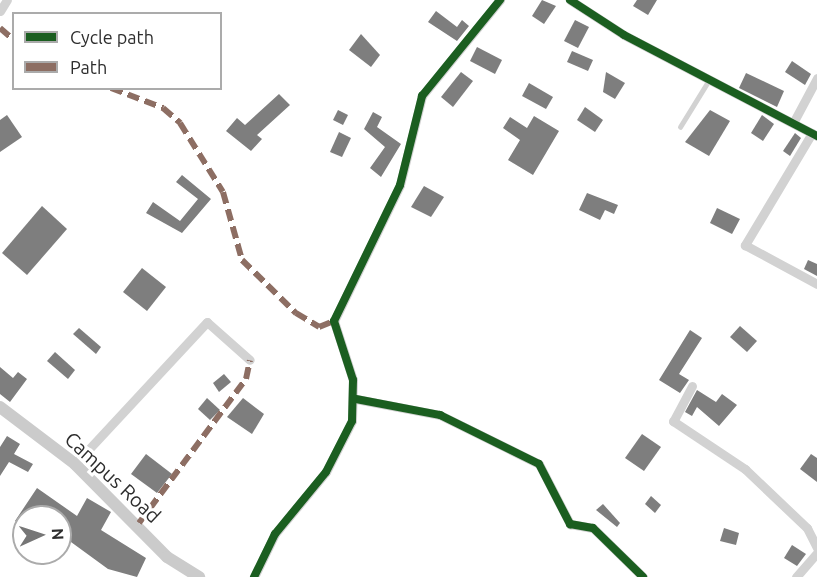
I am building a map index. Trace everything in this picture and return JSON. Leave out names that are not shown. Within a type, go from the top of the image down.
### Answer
[{"type":"street","points":[[0,11],[7,0]]},
{"type":"street","points":[[254,577],[275,534],[344,440],[356,399],[334,321],[400,184],[422,96],[500,0]]},
{"type":"street","points":[[570,0],[709,80],[814,134],[745,246],[817,284]]},
{"type":"street","points":[[793,123],[817,78]]},
{"type":"street","points":[[75,464],[207,322],[250,360]]},
{"type":"street","points":[[692,386],[672,422],[745,469],[807,528],[817,548]]},
{"type":"street","points":[[356,399],[440,415],[539,464],[570,524],[593,528],[643,577]]},
{"type":"street","name":"Campus Road","points":[[0,407],[75,464],[167,556],[199,577]]},
{"type":"street","points":[[796,577],[817,553]]},
{"type":"lane","points":[[680,127],[709,80]]},
{"type":"building","points":[[542,0],[556,6],[544,24],[532,16]]},
{"type":"building","points":[[637,0],[657,0],[648,15],[633,6]]},
{"type":"building","points":[[436,11],[457,27],[462,20],[469,26],[457,41],[428,22]]},
{"type":"building","points":[[575,20],[589,27],[578,48],[564,41]]},
{"type":"building","points":[[361,34],[380,55],[371,67],[349,50]]},
{"type":"building","points":[[477,47],[502,60],[495,74],[470,61]]},
{"type":"building","points":[[572,51],[593,60],[588,71],[567,62]]},
{"type":"building","points":[[792,61],[811,74],[805,85],[785,72]]},
{"type":"building","points":[[461,72],[473,81],[453,107],[441,97]]},
{"type":"building","points":[[606,72],[625,83],[615,99],[603,92]]},
{"type":"building","points":[[746,73],[784,91],[777,107],[739,88]]},
{"type":"building","points":[[529,83],[553,97],[546,109],[522,96]]},
{"type":"building","points":[[279,94],[290,105],[257,135],[262,139],[251,151],[226,131],[237,118],[245,125]]},
{"type":"building","points":[[585,107],[603,120],[595,132],[577,120]]},
{"type":"building","points":[[338,110],[348,115],[343,125],[333,120]]},
{"type":"building","points":[[710,110],[730,121],[709,156],[685,142]]},
{"type":"building","points":[[373,112],[382,117],[377,127],[401,144],[381,177],[370,168],[385,147],[364,129]]},
{"type":"building","points":[[7,115],[22,137],[0,152],[0,120]]},
{"type":"building","points":[[762,115],[774,124],[763,141],[751,133]]},
{"type":"building","points":[[534,116],[559,131],[533,175],[508,160],[520,140],[503,128],[510,117],[527,128]]},
{"type":"building","points":[[339,132],[351,138],[342,157],[330,152]]},
{"type":"building","points":[[795,133],[801,138],[790,156],[783,151]]},
{"type":"building","points":[[182,175],[211,199],[182,233],[146,213],[153,202],[180,221],[198,199],[176,182]]},
{"type":"building","points":[[424,186],[444,197],[431,217],[411,207]]},
{"type":"building","points":[[587,193],[618,205],[614,214],[605,210],[600,220],[579,210]]},
{"type":"building","points":[[42,206],[67,229],[27,275],[2,253]]},
{"type":"building","points":[[717,208],[740,219],[732,234],[710,223]]},
{"type":"building","points":[[808,260],[817,264],[817,276],[804,269]]},
{"type":"building","points":[[142,268],[166,287],[147,311],[123,292]]},
{"type":"building","points":[[740,326],[757,341],[747,352],[730,337]]},
{"type":"building","points":[[79,328],[101,347],[96,354],[73,334]]},
{"type":"building","points":[[690,330],[702,338],[679,374],[689,380],[680,393],[659,380]]},
{"type":"building","points":[[55,352],[75,370],[68,379],[47,361]]},
{"type":"building","points":[[0,367],[13,378],[18,372],[27,379],[10,402],[0,394]]},
{"type":"building","points":[[224,374],[231,382],[219,392],[213,383]]},
{"type":"building","points":[[697,390],[716,402],[722,394],[737,405],[719,426],[697,407],[692,416],[685,412]]},
{"type":"building","points":[[207,398],[220,410],[210,420],[198,409]]},
{"type":"building","points":[[243,398],[264,414],[252,434],[227,417]]},
{"type":"building","points":[[642,434],[661,447],[644,471],[625,458]]},
{"type":"building","points":[[7,436],[20,444],[14,454],[33,464],[28,472],[9,462],[0,476],[0,447]]},
{"type":"building","points":[[146,454],[172,474],[157,493],[131,474]]},
{"type":"building","points":[[811,454],[817,458],[817,482],[800,469]]},
{"type":"building","points":[[37,488],[61,505],[26,505]]},
{"type":"building","points":[[651,496],[661,505],[655,513],[645,504]]},
{"type":"building","points":[[87,498],[111,512],[101,530],[146,558],[137,577],[108,569],[72,543],[72,512],[77,516]]},
{"type":"building","points":[[603,504],[620,523],[617,527],[596,510]]},
{"type":"building","points":[[724,528],[739,533],[736,545],[720,541]]},
{"type":"building","points":[[792,545],[806,554],[797,566],[784,558]]},
{"type":"marked path","points":[[0,28],[12,38]]},
{"type":"marked path","points":[[116,90],[163,108],[180,123],[223,192],[242,260],[296,313],[319,327],[334,321]]},
{"type":"marked path","points":[[139,523],[246,379],[250,360]]},
{"type":"cycle path","points":[[254,577],[275,534],[326,472],[352,421],[353,380],[334,321],[400,185],[422,96],[500,0]]},
{"type":"cycle path","points":[[570,0],[624,35],[817,136]]},
{"type":"cycle path","points":[[356,399],[440,415],[539,464],[570,524],[593,528],[643,577]]}]
